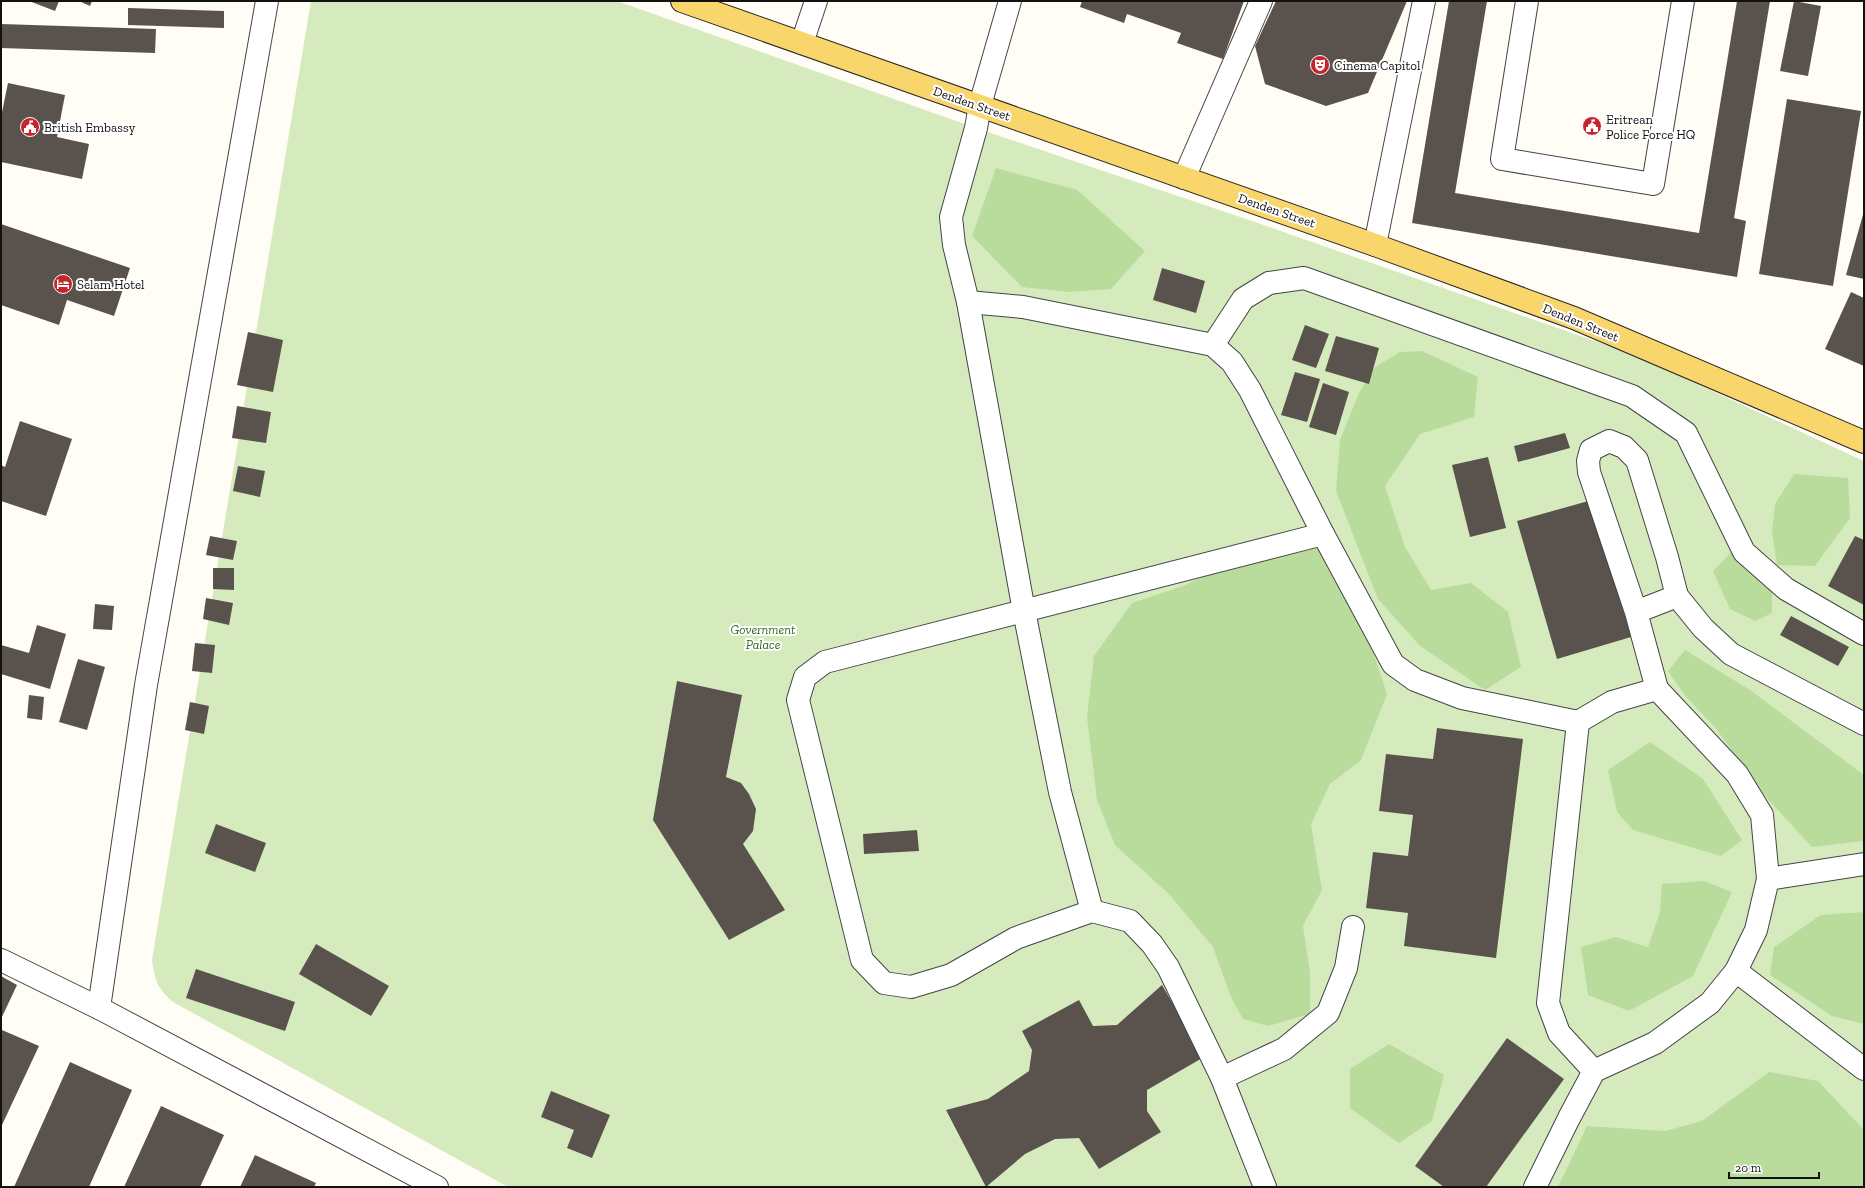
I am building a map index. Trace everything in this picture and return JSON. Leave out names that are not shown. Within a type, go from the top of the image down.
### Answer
[{"type":"main road","name":"Denden Street","points":[[682,1],[1375,245],[1574,318],[1864,442]]},
{"type":"street","points":[[99,1008],[148,677],[267,1]]},
{"type":"street","points":[[802,43],[816,1]]},
{"type":"street","points":[[1010,1],[980,105],[976,128],[951,217],[954,245],[968,302],[1024,611],[1060,792],[1092,911]]},
{"type":"street","points":[[1184,178],[1261,1]]},
{"type":"street","points":[[1375,245],[1424,1]]},
{"type":"street","points":[[1527,1],[1502,159],[1653,184],[1683,1]]},
{"type":"street","points":[[1213,345],[1243,299],[1269,283],[1304,278],[1632,396],[1686,433],[1744,552],[1786,589],[1864,634]]},
{"type":"street","points":[[968,302],[1023,306],[1213,345],[1232,362],[1250,390],[1323,534],[1393,664],[1415,680],[1462,698],[1578,722],[1612,702],[1657,689]]},
{"type":"street","points":[[1535,1187],[1594,1071],[1655,1043],[1710,1003],[1736,971],[1756,930],[1768,879],[1762,815],[1737,774],[1657,689],[1636,612],[1589,472],[1588,461],[1592,450],[1609,441],[1624,447],[1637,460],[1667,557],[1677,596],[1703,628],[1731,654],[1864,724]]},
{"type":"street","points":[[1264,1187],[1222,1078],[1168,967],[1152,944],[1130,921],[1092,911],[1016,938],[950,975],[911,987],[884,983],[862,960],[798,700],[805,676],[825,662],[1323,534]]},
{"type":"street","points":[[1636,612],[1677,596]]},
{"type":"street","points":[[1578,722],[1548,1004],[1559,1033],[1594,1071]]},
{"type":"street","points":[[1768,879],[1864,864]]},
{"type":"street","points":[[1222,1078],[1284,1049],[1328,1013],[1346,968],[1353,927]]},
{"type":"street","points":[[1,960],[99,1008],[437,1187]]},
{"type":"street","points":[[1736,971],[1864,1069]]},
{"type":"green space","name":"Government Palace","points":[[311,1],[617,1],[976,128],[1249,220],[1632,354],[1864,461],[1864,1187],[508,1187],[173,1002],[163,992],[158,984],[154,973],[152,960]]},
{"type":"green space","points":[[996,168],[1077,190],[1145,251],[1111,289],[1070,292],[1022,287],[972,236]]},
{"type":"green space","points":[[1422,351],[1478,377],[1474,417],[1420,434],[1385,486],[1405,547],[1431,590],[1471,583],[1508,612],[1521,667],[1485,690],[1420,646],[1378,599],[1336,491],[1340,440],[1359,393],[1375,367],[1400,352]]},
{"type":"green space","points":[[1794,474],[1848,478],[1850,518],[1815,566],[1777,565],[1772,531],[1775,504]]},
{"type":"green space","points":[[1283,548],[1319,548],[1373,652],[1387,694],[1361,760],[1330,784],[1311,824],[1322,890],[1303,926],[1310,973],[1310,1014],[1268,1026],[1243,1019],[1231,997],[1213,947],[1169,894],[1115,845],[1097,800],[1087,717],[1094,656],[1132,603],[1183,586],[1228,565]]},
{"type":"green space","points":[[1734,549],[1772,569],[1772,613],[1755,621],[1730,609],[1713,571]]},
{"type":"green space","points":[[1685,650],[1750,690],[1864,775],[1864,841],[1812,847],[1763,794],[1715,727],[1687,698],[1668,671]]},
{"type":"green space","points":[[1650,742],[1703,779],[1742,840],[1721,856],[1633,830],[1617,812],[1608,770]]},
{"type":"green space","points":[[1704,881],[1732,892],[1693,976],[1629,1011],[1588,995],[1581,947],[1616,937],[1648,947],[1660,912],[1662,884]]},
{"type":"green space","points":[[1864,912],[1864,1024],[1832,1016],[1770,975],[1774,947],[1821,915]]},
{"type":"green space","points":[[1389,1044],[1444,1075],[1432,1121],[1399,1143],[1350,1108],[1350,1069]]},
{"type":"green space","points":[[1769,1072],[1818,1081],[1864,1130],[1864,1187],[1558,1187],[1587,1126],[1665,1131],[1702,1121]]},
{"type":"building","points":[[29,1],[59,1],[55,11]]},
{"type":"building","points":[[79,1],[92,1],[90,6]]},
{"type":"building","points":[[1082,1],[1244,1],[1223,59],[1177,43],[1181,33],[1127,14],[1124,23],[1080,7]]},
{"type":"building","name":"Cinema Capitol","points":[[1276,1],[1407,1],[1368,93],[1326,106],[1265,84],[1255,46]]},
{"type":"building","points":[[1449,1],[1487,1],[1455,193],[1699,233],[1737,1],[1770,1],[1734,218],[1746,221],[1737,277],[1412,223]]},
{"type":"building","points":[[1794,1],[1821,6],[1808,76],[1780,71]]},
{"type":"building","points":[[128,8],[224,11],[224,28],[128,25]]},
{"type":"building","points":[[1,24],[156,29],[155,53],[1,48]]},
{"type":"building","name":"British Embassy","points":[[8,83],[65,95],[57,137],[89,144],[82,179],[1,162],[1,117]]},
{"type":"building","points":[[1787,99],[1861,111],[1833,286],[1759,274]]},
{"type":"building","points":[[1864,211],[1864,279],[1846,275]]},
{"type":"building","name":"Selam Hotel","points":[[1,224],[130,268],[114,316],[67,300],[59,325],[1,305]]},
{"type":"building","points":[[1162,268],[1205,281],[1196,313],[1153,300]]},
{"type":"building","points":[[1851,292],[1864,298],[1864,366],[1825,349]]},
{"type":"building","points":[[1305,325],[1329,334],[1316,368],[1292,360]]},
{"type":"building","points":[[248,332],[283,340],[273,392],[237,385]]},
{"type":"building","points":[[1336,336],[1379,348],[1369,384],[1325,371]]},
{"type":"building","points":[[1295,372],[1320,379],[1307,422],[1281,415]]},
{"type":"building","points":[[1323,383],[1349,392],[1336,435],[1309,427]]},
{"type":"building","points":[[237,406],[271,412],[266,443],[232,438]]},
{"type":"building","points":[[20,421],[72,439],[46,516],[1,501],[1,465],[5,467]]},
{"type":"building","points":[[1565,433],[1570,448],[1518,462],[1514,446]]},
{"type":"building","points":[[1488,457],[1506,528],[1470,537],[1452,465]]},
{"type":"building","points":[[238,466],[265,471],[260,497],[233,491]]},
{"type":"building","points":[[1592,500],[1631,637],[1557,659],[1517,521]]},
{"type":"building","points":[[210,536],[237,541],[233,560],[206,555]]},
{"type":"building","points":[[1855,536],[1864,540],[1864,605],[1828,586]]},
{"type":"building","points":[[213,568],[234,568],[234,590],[213,589]]},
{"type":"building","points":[[206,598],[233,603],[229,625],[203,619]]},
{"type":"building","points":[[95,604],[114,606],[112,630],[93,629]]},
{"type":"building","points":[[1791,616],[1849,647],[1838,666],[1780,635]]},
{"type":"building","points":[[37,625],[66,634],[50,689],[1,674],[1,645],[29,653]]},
{"type":"building","points":[[195,643],[215,645],[212,673],[192,671]]},
{"type":"building","points":[[78,659],[105,667],[87,730],[59,722]]},
{"type":"building","points":[[677,681],[742,695],[726,777],[741,783],[749,794],[756,809],[753,831],[743,844],[785,910],[729,940],[653,820]]},
{"type":"building","points":[[29,695],[44,697],[42,720],[27,718]]},
{"type":"building","points":[[190,702],[209,706],[204,734],[185,730]]},
{"type":"building","points":[[1437,728],[1523,739],[1496,958],[1404,946],[1408,913],[1366,908],[1373,852],[1408,856],[1413,815],[1379,811],[1386,754],[1433,759]]},
{"type":"building","points":[[216,824],[266,843],[255,872],[205,853]]},
{"type":"building","points":[[917,830],[919,851],[864,854],[863,834]]},
{"type":"building","points":[[316,944],[389,986],[371,1016],[299,974]]},
{"type":"building","points":[[196,969],[295,1002],[285,1031],[186,998]]},
{"type":"building","points":[[1,976],[17,985],[1,1019]]},
{"type":"building","points":[[1162,985],[1204,1057],[1147,1090],[1147,1111],[1161,1132],[1099,1169],[1079,1138],[1055,1139],[1025,1154],[986,1187],[946,1110],[988,1099],[1029,1071],[1032,1050],[1022,1031],[1079,1000],[1093,1026],[1117,1025]]},
{"type":"building","points":[[2,1030],[39,1046],[1,1127],[1,1033]]},
{"type":"building","points":[[1507,1038],[1564,1079],[1486,1187],[1444,1187],[1415,1166]]},
{"type":"building","points":[[70,1062],[132,1090],[89,1187],[14,1187]]},
{"type":"building","points":[[551,1091],[610,1115],[592,1158],[567,1148],[574,1130],[541,1117]]},
{"type":"building","points":[[161,1106],[224,1135],[200,1187],[124,1187]]},
{"type":"building","points":[[255,1155],[316,1183],[314,1187],[240,1187]]},
{"type":"place","name":"Cinema Capitol","points":[[1320,65]]},
{"type":"place","name":"Eritrean Police Force HQ","points":[[1592,126]]},
{"type":"place","name":"British Embassy","points":[[30,127]]},
{"type":"place","name":"Selam Hotel","points":[[63,284]]}]
